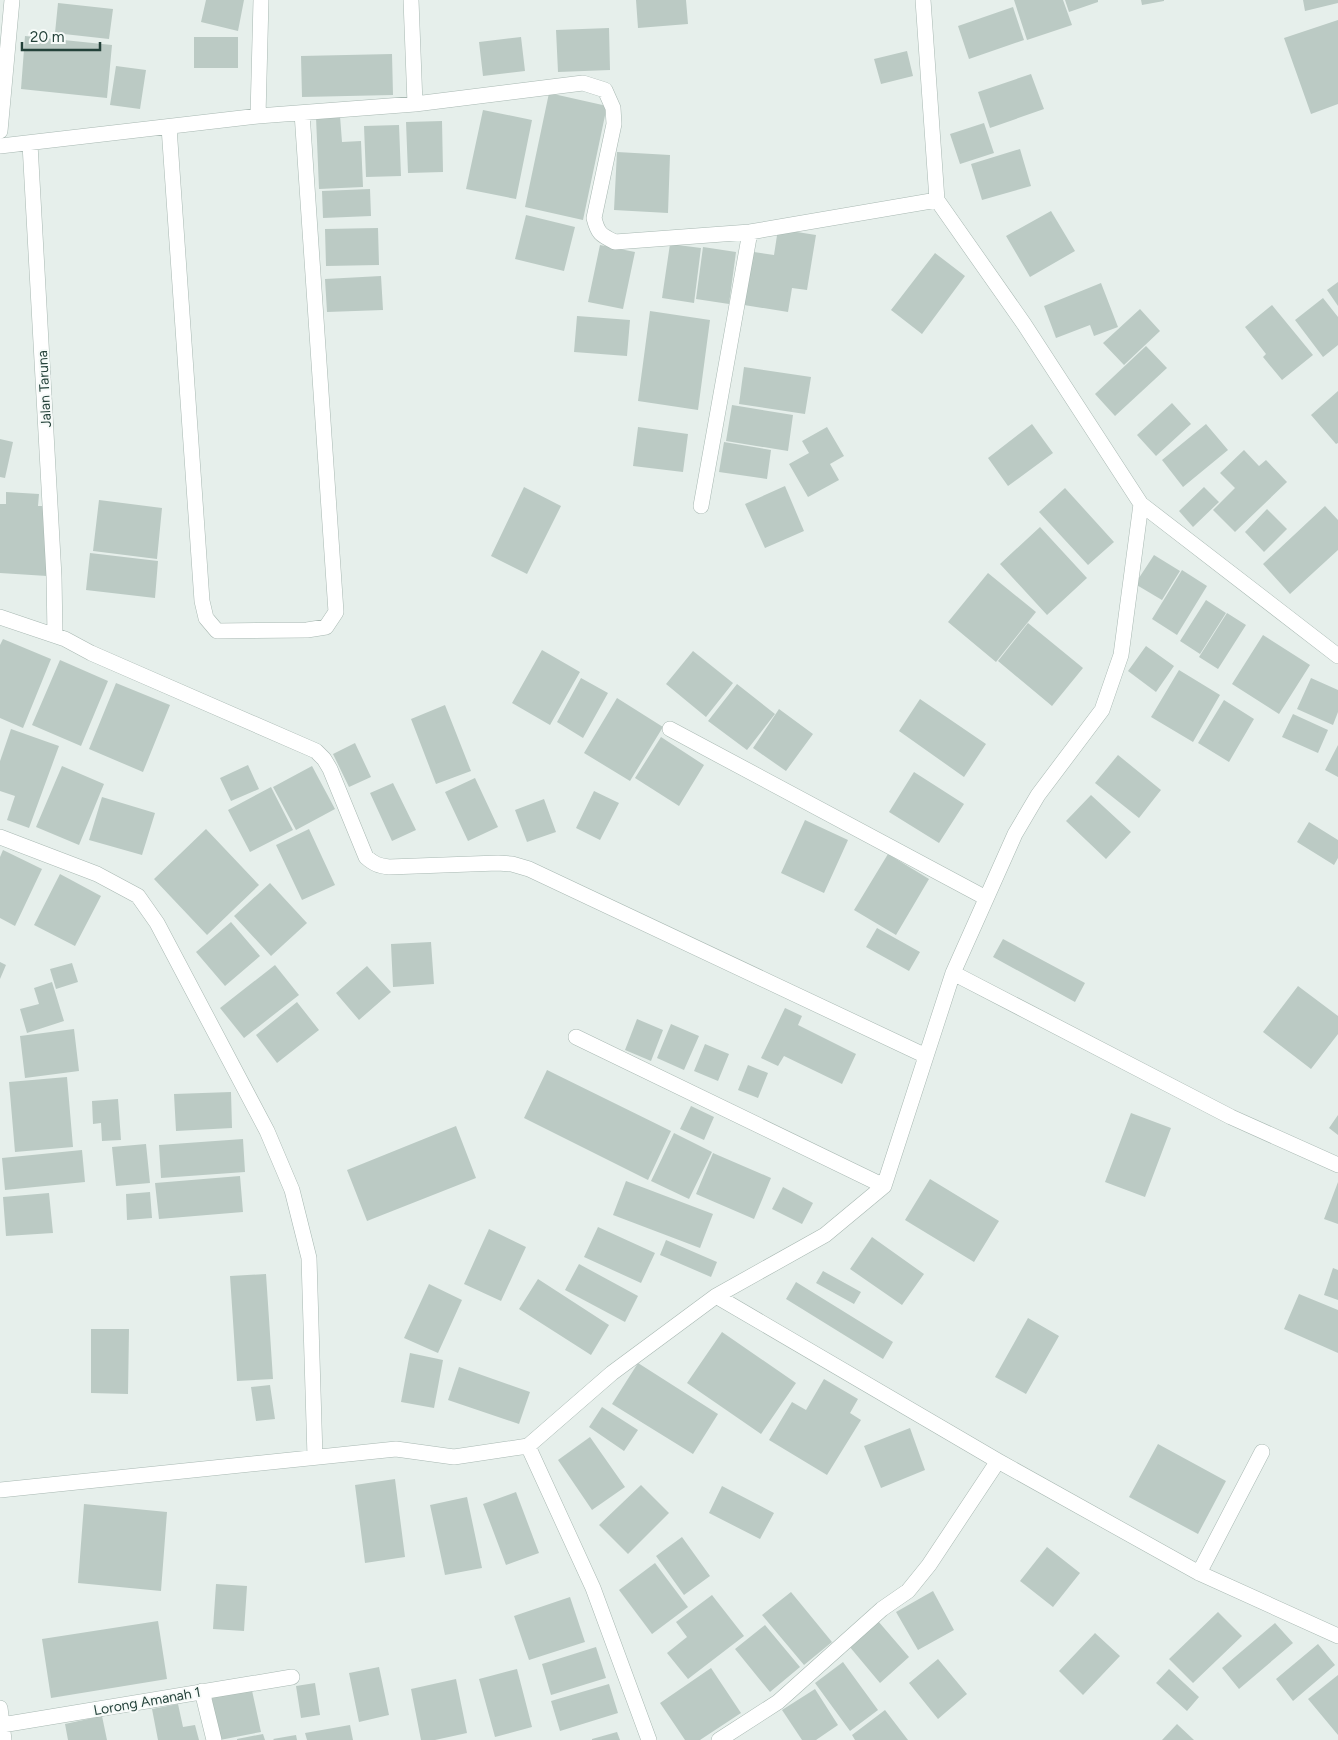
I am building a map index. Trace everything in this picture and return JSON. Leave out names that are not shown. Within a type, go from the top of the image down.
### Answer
[{"type":"street","points":[[0,131],[12,0]]},
{"type":"street","points":[[258,116],[261,0]]},
{"type":"street","points":[[411,0],[415,104]]},
{"type":"street","points":[[923,0],[937,200],[1024,324],[1141,504],[1338,656]]},
{"type":"street","points":[[0,146],[258,116],[415,104],[583,83],[605,90],[613,108],[614,124],[594,218],[596,228],[601,235],[615,242],[750,232],[937,200]]},
{"type":"street","points":[[170,127],[201,591],[206,618],[217,631],[307,630],[326,626],[336,612],[302,113]]},
{"type":"street","name":"Jalan Taruna","points":[[30,144],[54,577],[55,635]]},
{"type":"street","points":[[701,506],[750,232]]},
{"type":"street","points":[[0,1490],[396,1449],[454,1456],[528,1446],[612,1374],[716,1296],[825,1235],[884,1186],[954,973],[1015,834],[1038,795],[1102,710],[1121,655],[1141,504]]},
{"type":"street","points":[[0,616],[55,635],[316,752],[324,759],[330,770],[366,857],[373,864],[390,867],[498,863],[512,864],[529,869],[926,1056]]},
{"type":"street","points":[[670,729],[986,898]]},
{"type":"street","points":[[0,837],[97,874],[138,896],[157,923],[267,1132],[292,1190],[309,1258],[314,1457]]},
{"type":"street","points":[[954,973],[1231,1116],[1338,1165]]},
{"type":"street","points":[[576,1037],[884,1186]]},
{"type":"street","points":[[716,1296],[998,1461],[1199,1573],[1338,1636]]},
{"type":"street","points":[[528,1446],[594,1588],[649,1740]]},
{"type":"street","points":[[1199,1573],[1262,1452]]},
{"type":"street","points":[[719,1740],[778,1702],[882,1609],[908,1591],[929,1565],[998,1461]]},
{"type":"street","name":"Lorong Amanah 1","points":[[3,1733],[202,1691],[292,1677]]},
{"type":"street","points":[[202,1691],[214,1740]]},
{"type":"street","points":[[0,1708],[3,1733]]},
{"type":"building","points":[[206,0],[244,0],[238,31],[201,22]]},
{"type":"building","points":[[636,0],[686,0],[688,24],[638,28]]},
{"type":"building","points":[[1014,0],[1063,0],[1072,25],[1027,40]]},
{"type":"building","points":[[1065,0],[1098,0],[1098,2],[1069,12]]},
{"type":"building","points":[[1141,0],[1164,0],[1164,1],[1142,5]]},
{"type":"building","points":[[1303,0],[1338,0],[1338,3],[1305,11]]},
{"type":"building","points":[[58,3],[113,9],[109,39],[55,33]]},
{"type":"building","points":[[1013,7],[1024,40],[969,59],[958,26]]},
{"type":"building","points":[[1338,20],[1338,104],[1311,114],[1284,38]]},
{"type":"building","points":[[609,28],[610,70],[558,72],[556,30]]},
{"type":"building","points":[[25,36],[112,45],[107,98],[21,89]]},
{"type":"building","points":[[194,37],[238,37],[238,68],[194,68]]},
{"type":"building","points":[[521,37],[525,71],[483,76],[479,42]]},
{"type":"building","points":[[907,51],[913,76],[881,84],[874,59]]},
{"type":"building","points":[[392,54],[393,95],[302,97],[301,56]]},
{"type":"building","points":[[116,66],[146,70],[140,109],[110,105]]},
{"type":"building","points":[[1031,74],[1044,109],[990,128],[978,92]]},
{"type":"building","points":[[549,93],[607,106],[583,220],[525,207]]},
{"type":"building","points":[[483,110],[532,120],[516,199],[466,189]]},
{"type":"building","points":[[340,116],[342,142],[361,141],[363,187],[319,189],[316,117]]},
{"type":"building","points":[[442,121],[443,172],[408,173],[406,122]]},
{"type":"building","points":[[984,123],[994,153],[960,164],[950,134]]},
{"type":"building","points":[[399,125],[401,176],[366,177],[364,126]]},
{"type":"building","points":[[1020,149],[1031,186],[982,200],[971,164]]},
{"type":"building","points":[[617,152],[670,155],[668,213],[614,210]]},
{"type":"building","points":[[370,189],[371,216],[323,218],[322,191]]},
{"type":"building","points":[[1051,211],[1075,251],[1030,277],[1006,236]]},
{"type":"building","points":[[526,215],[575,227],[564,271],[515,259]]},
{"type":"building","points":[[378,228],[379,265],[326,266],[325,229]]},
{"type":"building","points":[[778,229],[816,235],[807,290],[792,288],[788,312],[744,305],[754,252],[774,255]]},
{"type":"building","points":[[670,244],[701,248],[694,303],[662,298]]},
{"type":"building","points":[[600,245],[635,252],[623,309],[588,302]]},
{"type":"building","points":[[703,247],[736,252],[729,304],[696,299]]},
{"type":"building","points":[[935,253],[965,276],[922,334],[891,310]]},
{"type":"building","points":[[381,276],[383,310],[327,312],[325,279]]},
{"type":"building","points":[[1338,282],[1338,306],[1327,290]]},
{"type":"building","points":[[1101,283],[1118,327],[1094,336],[1090,325],[1056,338],[1044,306]]},
{"type":"building","points":[[1323,298],[1338,317],[1338,345],[1323,357],[1295,320]]},
{"type":"building","points":[[1272,305],[1313,355],[1282,380],[1263,357],[1266,354],[1245,327]]},
{"type":"building","points":[[1140,309],[1160,331],[1124,365],[1103,343]]},
{"type":"building","points":[[650,311],[710,320],[698,410],[638,401]]},
{"type":"building","points":[[577,316],[630,320],[627,356],[574,352]]},
{"type":"building","points":[[1146,346],[1167,368],[1115,416],[1095,394]]},
{"type":"building","points":[[744,367],[811,377],[805,414],[739,404]]},
{"type":"building","points":[[1338,391],[1338,443],[1336,444],[1311,415]]},
{"type":"building","points":[[1172,403],[1191,424],[1156,456],[1137,435]]},
{"type":"building","points":[[732,405],[793,415],[788,451],[726,441]]},
{"type":"building","points":[[1032,424],[1053,453],[1008,486],[988,458]]},
{"type":"building","points":[[1206,424],[1228,450],[1183,487],[1162,460]]},
{"type":"building","points":[[638,427],[688,434],[683,472],[633,466]]},
{"type":"building","points":[[827,427],[844,456],[830,464],[839,480],[808,497],[789,464],[809,453],[802,441]]},
{"type":"building","points":[[0,439],[13,442],[5,478],[0,477]]},
{"type":"building","points":[[724,442],[771,450],[767,479],[719,472]]},
{"type":"building","points":[[1244,450],[1259,466],[1266,460],[1287,482],[1235,532],[1213,510],[1235,488],[1220,473]]},
{"type":"building","points":[[785,486],[804,531],[765,548],[745,504]]},
{"type":"building","points":[[524,487],[561,506],[527,574],[491,556]]},
{"type":"building","points":[[1204,487],[1219,502],[1193,527],[1179,511]]},
{"type":"building","points":[[1065,488],[1114,542],[1088,565],[1039,512]]},
{"type":"building","points":[[6,492],[39,494],[38,506],[50,506],[47,576],[0,573],[0,504],[6,504]]},
{"type":"building","points":[[99,500],[162,508],[157,559],[93,551]]},
{"type":"building","points":[[1325,506],[1338,520],[1338,550],[1290,594],[1263,564]]},
{"type":"building","points":[[1267,509],[1287,529],[1264,552],[1245,532]]},
{"type":"building","points":[[1040,527],[1087,578],[1047,615],[1000,564]]},
{"type":"building","points":[[90,553],[158,561],[155,598],[86,590]]},
{"type":"building","points":[[1154,555],[1180,571],[1162,600],[1135,584]]},
{"type":"building","points":[[1182,570],[1207,586],[1177,635],[1152,619]]},
{"type":"building","points":[[988,573],[1036,612],[996,662],[948,622]]},
{"type":"building","points":[[1206,600],[1226,613],[1200,654],[1180,641]]},
{"type":"building","points":[[1227,613],[1246,625],[1218,669],[1199,657]]},
{"type":"building","points":[[1028,623],[1083,668],[1052,706],[998,661]]},
{"type":"building","points":[[1263,635],[1310,665],[1279,714],[1232,684]]},
{"type":"building","points":[[3,639],[51,659],[23,728],[0,718],[0,645]]},
{"type":"building","points":[[1146,646],[1174,666],[1156,692],[1128,671]]},
{"type":"building","points":[[542,650],[580,672],[550,725],[512,703]]},
{"type":"building","points":[[693,651],[733,683],[706,717],[666,684]]},
{"type":"building","points":[[60,660],[108,681],[81,746],[32,725]]},
{"type":"building","points":[[1179,670],[1220,695],[1193,742],[1151,717]]},
{"type":"building","points":[[581,678],[608,693],[583,738],[557,722]]},
{"type":"building","points":[[1311,678],[1338,690],[1338,712],[1333,725],[1297,709]]},
{"type":"building","points":[[116,683],[170,705],[143,772],[89,749]]},
{"type":"building","points":[[737,684],[775,714],[747,750],[708,721]]},
{"type":"building","points":[[617,698],[663,727],[630,781],[584,753]]},
{"type":"building","points":[[920,699],[986,744],[964,777],[899,731]]},
{"type":"building","points":[[1224,700],[1254,719],[1229,762],[1198,743]]},
{"type":"building","points":[[445,705],[471,771],[436,784],[411,719]]},
{"type":"building","points":[[779,709],[813,734],[786,771],[753,748]]},
{"type":"building","points":[[1293,714],[1328,730],[1318,753],[1282,737]]},
{"type":"building","points":[[11,729],[59,746],[29,828],[7,820],[15,796],[0,791],[0,761]]},
{"type":"building","points":[[661,737],[704,765],[679,806],[635,778]]},
{"type":"building","points":[[355,743],[371,777],[349,787],[333,754]]},
{"type":"building","points":[[1338,745],[1338,777],[1325,770]]},
{"type":"building","points":[[1118,755],[1161,790],[1139,818],[1095,783]]},
{"type":"building","points":[[248,765],[259,789],[231,801],[220,778]]},
{"type":"building","points":[[62,766],[104,784],[79,845],[36,827]]},
{"type":"building","points":[[312,766],[335,809],[296,830],[273,787]]},
{"type":"building","points":[[914,772],[964,804],[939,843],[889,812]]},
{"type":"building","points":[[475,778],[498,827],[468,841],[445,792]]},
{"type":"building","points":[[393,783],[416,830],[392,841],[370,793]]},
{"type":"building","points":[[271,787],[293,830],[250,852],[228,810]]},
{"type":"building","points":[[594,791],[619,803],[600,840],[576,828]]},
{"type":"building","points":[[1091,795],[1131,832],[1106,859],[1066,821]]},
{"type":"building","points":[[102,797],[155,813],[142,855],[89,840]]},
{"type":"building","points":[[544,799],[556,832],[527,842],[515,810]]},
{"type":"building","points":[[805,820],[848,840],[824,893],[781,873]]},
{"type":"building","points":[[1309,822],[1338,840],[1338,858],[1334,865],[1297,842]]},
{"type":"building","points":[[206,829],[259,885],[207,935],[154,879]]},
{"type":"building","points":[[309,829],[335,885],[302,900],[276,845]]},
{"type":"building","points":[[3,850],[42,869],[15,926],[0,918],[0,857]]},
{"type":"building","points":[[888,854],[929,879],[896,935],[854,910]]},
{"type":"building","points":[[60,874],[101,896],[75,946],[34,925]]},
{"type":"building","points":[[270,883],[307,923],[271,956],[234,916]]},
{"type":"building","points":[[231,922],[260,956],[225,986],[196,952]]},
{"type":"building","points":[[877,928],[920,952],[909,971],[866,947]]},
{"type":"building","points":[[1003,939],[1085,983],[1075,1002],[993,957]]},
{"type":"building","points":[[431,942],[434,984],[393,987],[391,944]]},
{"type":"building","points":[[0,962],[6,965],[0,979]]},
{"type":"building","points":[[72,963],[78,982],[56,989],[50,969]]},
{"type":"building","points":[[275,965],[299,995],[244,1038],[220,1008]]},
{"type":"building","points":[[367,966],[391,992],[359,1020],[336,993]]},
{"type":"building","points":[[52,982],[64,1021],[27,1033],[20,1009],[39,1004],[34,988]]},
{"type":"building","points":[[1298,986],[1338,1016],[1338,1034],[1311,1069],[1263,1032]]},
{"type":"building","points":[[297,1002],[319,1030],[277,1063],[256,1035]]},
{"type":"building","points":[[785,1008],[802,1016],[798,1025],[856,1054],[842,1084],[784,1056],[778,1066],[761,1058]]},
{"type":"building","points":[[637,1019],[663,1030],[651,1061],[625,1050]]},
{"type":"building","points":[[671,1024],[699,1036],[684,1070],[657,1058]]},
{"type":"building","points":[[74,1029],[79,1071],[25,1078],[20,1036]]},
{"type":"building","points":[[705,1044],[729,1054],[718,1081],[694,1071]]},
{"type":"building","points":[[748,1065],[768,1073],[758,1098],[738,1090]]},
{"type":"building","points":[[547,1070],[671,1131],[648,1180],[524,1118]]},
{"type":"building","points":[[67,1077],[73,1147],[15,1152],[9,1082]]},
{"type":"building","points":[[231,1092],[232,1128],[176,1131],[174,1094]]},
{"type":"building","points":[[118,1099],[121,1140],[102,1141],[101,1123],[93,1124],[92,1101]]},
{"type":"building","points":[[691,1106],[714,1117],[704,1140],[680,1129]]},
{"type":"building","points":[[1131,1113],[1171,1128],[1145,1197],[1105,1182]]},
{"type":"building","points":[[1338,1115],[1338,1135],[1329,1128]]},
{"type":"building","points":[[456,1126],[476,1178],[367,1221],[347,1170]]},
{"type":"building","points":[[674,1133],[712,1152],[689,1199],[651,1181]]},
{"type":"building","points":[[243,1139],[245,1172],[161,1178],[159,1145]]},
{"type":"building","points":[[146,1144],[150,1183],[116,1186],[112,1147]]},
{"type":"building","points":[[82,1150],[85,1182],[5,1190],[2,1158]]},
{"type":"building","points":[[713,1153],[771,1178],[754,1219],[696,1194]]},
{"type":"building","points":[[240,1176],[243,1212],[159,1219],[155,1183]]},
{"type":"building","points":[[930,1179],[999,1221],[974,1262],[905,1220]]},
{"type":"building","points":[[626,1181],[713,1214],[700,1248],[613,1215]]},
{"type":"building","points":[[1338,1182],[1338,1224],[1324,1219]]},
{"type":"building","points":[[783,1187],[813,1203],[802,1224],[772,1209]]},
{"type":"building","points":[[150,1192],[152,1218],[127,1220],[126,1194]]},
{"type":"building","points":[[49,1193],[53,1233],[6,1236],[3,1197]]},
{"type":"building","points":[[598,1227],[655,1253],[641,1283],[584,1257]]},
{"type":"building","points":[[489,1229],[526,1247],[501,1301],[464,1284]]},
{"type":"building","points":[[872,1237],[924,1274],[902,1305],[850,1269]]},
{"type":"building","points":[[666,1240],[717,1262],[711,1277],[660,1255]]},
{"type":"building","points":[[579,1264],[638,1296],[625,1322],[565,1290]]},
{"type":"building","points":[[1333,1268],[1338,1270],[1338,1300],[1324,1295]]},
{"type":"building","points":[[823,1271],[861,1292],[854,1304],[816,1283]]},
{"type":"building","points":[[266,1274],[273,1379],[237,1381],[230,1276]]},
{"type":"building","points":[[538,1279],[609,1325],[591,1355],[519,1309]]},
{"type":"building","points":[[796,1282],[893,1342],[883,1359],[786,1299]]},
{"type":"building","points":[[429,1284],[462,1300],[438,1353],[404,1338]]},
{"type":"building","points":[[1299,1294],[1338,1310],[1338,1353],[1284,1329]]},
{"type":"building","points":[[1028,1318],[1059,1336],[1026,1394],[995,1377]]},
{"type":"building","points":[[91,1329],[129,1329],[128,1394],[91,1393]]},
{"type":"building","points":[[722,1332],[796,1383],[761,1434],[687,1383]]},
{"type":"building","points":[[410,1353],[443,1360],[434,1408],[401,1402]]},
{"type":"building","points":[[638,1363],[718,1414],[693,1454],[612,1404]]},
{"type":"building","points":[[459,1367],[530,1392],[519,1424],[448,1400]]},
{"type":"building","points":[[824,1379],[858,1399],[850,1413],[861,1420],[827,1475],[769,1440],[792,1402],[806,1410]]},
{"type":"building","points":[[270,1385],[275,1419],[256,1421],[251,1387]]},
{"type":"building","points":[[602,1407],[638,1430],[624,1451],[589,1427]]},
{"type":"building","points":[[910,1428],[925,1470],[881,1488],[864,1446]]},
{"type":"building","points":[[590,1437],[625,1487],[592,1510],[558,1460]]},
{"type":"building","points":[[1158,1444],[1226,1481],[1198,1534],[1129,1497]]},
{"type":"building","points":[[395,1479],[405,1557],[365,1563],[355,1485]]},
{"type":"building","points":[[641,1485],[669,1513],[628,1554],[599,1525]]},
{"type":"building","points":[[722,1486],[774,1513],[760,1539],[709,1513]]},
{"type":"building","points":[[516,1492],[539,1553],[506,1565],[483,1504]]},
{"type":"building","points":[[467,1497],[482,1568],[445,1575],[430,1505]]},
{"type":"building","points":[[84,1504],[167,1512],[161,1591],[78,1583]]},
{"type":"building","points":[[682,1537],[710,1576],[684,1595],[656,1556]]},
{"type":"building","points":[[1047,1547],[1080,1573],[1053,1607],[1020,1581]]},
{"type":"building","points":[[655,1563],[688,1607],[652,1634],[619,1590]]},
{"type":"building","points":[[216,1584],[247,1586],[244,1631],[213,1629]]},
{"type":"building","points":[[933,1591],[954,1630],[918,1650],[896,1612]]},
{"type":"building","points":[[791,1592],[832,1642],[804,1665],[762,1615]]},
{"type":"building","points":[[712,1595],[744,1636],[688,1679],[667,1653],[687,1637],[676,1622]]},
{"type":"building","points":[[570,1597],[585,1642],[529,1660],[514,1616]]},
{"type":"building","points":[[1218,1612],[1242,1636],[1193,1683],[1169,1659]]},
{"type":"building","points":[[158,1621],[167,1679],[51,1698],[42,1639]]},
{"type":"building","points":[[878,1621],[909,1657],[880,1683],[849,1646]]},
{"type":"building","points":[[1275,1623],[1293,1643],[1239,1689],[1222,1668]]},
{"type":"building","points":[[765,1625],[800,1667],[770,1692],[735,1649]]},
{"type":"building","points":[[1095,1633],[1120,1656],[1083,1695],[1059,1671]]},
{"type":"building","points":[[1318,1644],[1335,1665],[1293,1701],[1276,1679]]},
{"type":"building","points":[[596,1647],[606,1678],[551,1695],[542,1664]]},
{"type":"building","points":[[938,1659],[967,1694],[938,1719],[909,1683]]},
{"type":"building","points":[[843,1662],[878,1710],[850,1731],[815,1683]]},
{"type":"building","points":[[379,1667],[389,1715],[359,1722],[349,1673]]},
{"type":"building","points":[[711,1668],[741,1713],[700,1740],[685,1740],[660,1703]]},
{"type":"building","points":[[517,1669],[532,1727],[495,1737],[479,1679]]},
{"type":"building","points":[[1169,1669],[1199,1697],[1187,1711],[1156,1683]]},
{"type":"building","points":[[1338,1675],[1338,1735],[1308,1699]]},
{"type":"building","points":[[456,1679],[467,1733],[435,1740],[421,1740],[411,1689]]},
{"type":"building","points":[[315,1683],[320,1715],[301,1718],[296,1686]]},
{"type":"building","points":[[609,1684],[618,1713],[560,1731],[551,1701]]},
{"type":"building","points":[[251,1686],[261,1732],[220,1740],[211,1694]]},
{"type":"building","points":[[815,1689],[838,1725],[816,1740],[802,1740],[782,1710]]},
{"type":"building","points":[[178,1704],[183,1727],[195,1725],[199,1740],[158,1740],[152,1709]]},
{"type":"building","points":[[885,1710],[908,1740],[855,1740],[852,1735]]},
{"type":"building","points":[[102,1716],[107,1740],[68,1740],[65,1724]]},
{"type":"building","points":[[1177,1724],[1194,1740],[1162,1740]]},
{"type":"building","points":[[350,1725],[353,1740],[307,1740],[305,1733]]},
{"type":"building","points":[[617,1732],[620,1740],[592,1740],[592,1739]]},
{"type":"building","points":[[263,1734],[265,1740],[237,1740],[237,1739]]},
{"type":"building","points":[[296,1735],[297,1740],[273,1739]]}]
